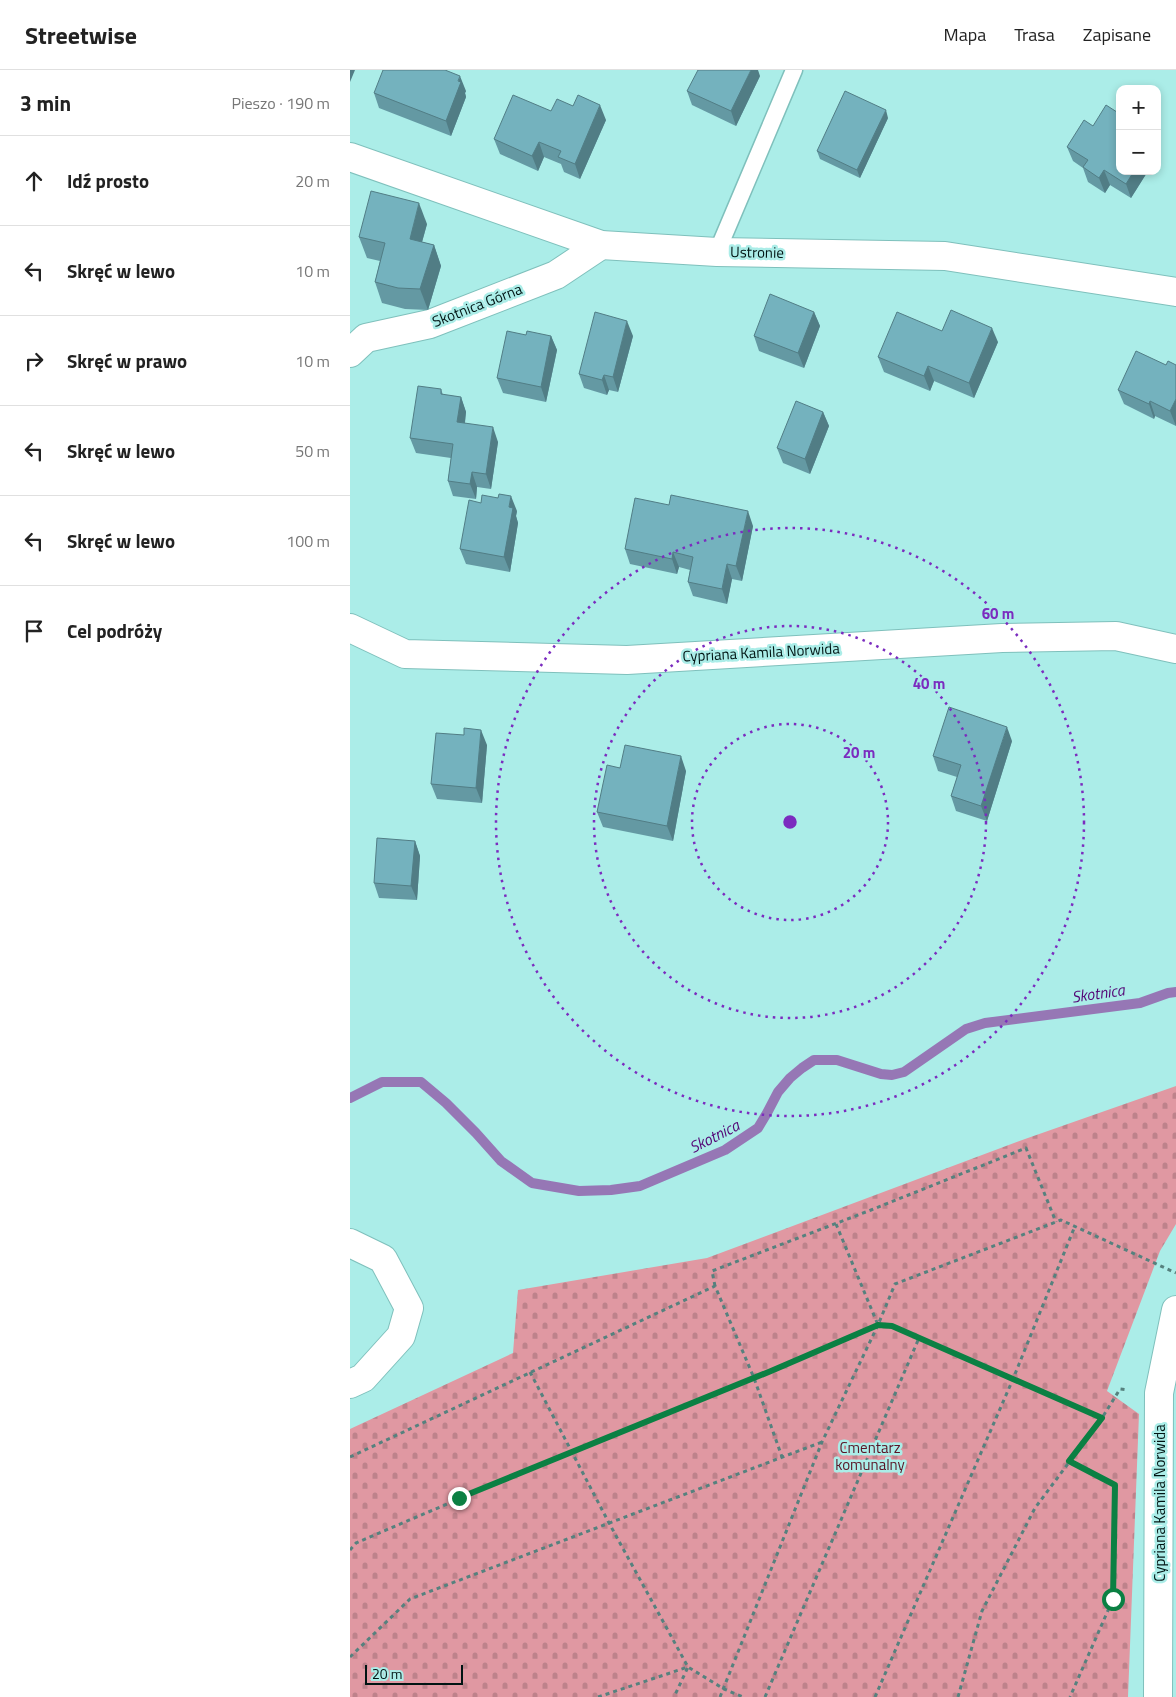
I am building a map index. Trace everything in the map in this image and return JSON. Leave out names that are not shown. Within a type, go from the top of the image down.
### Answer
[{"type":"street","name":"Ustronie","points":[[350,157],[601,245],[717,252],[945,256],[1176,292]]},
{"type":"street","name":"Skotnica Górna","points":[[350,353],[366,338],[430,324],[556,276],[601,245]]},
{"type":"street","name":"Cypriana Kamila Norwida","points":[[350,628],[405,654],[627,660],[1002,638],[1116,636],[1176,649]]},
{"type":"street","points":[[350,1243],[383,1259],[409,1308],[401,1336],[363,1378],[350,1384]]},
{"type":"street","name":"Cypriana Kamila Norwida","points":[[1158,1697],[1159,1393],[1176,1310]]},
{"type":"lane","points":[[717,252],[794,70]]},
{"type":"path","points":[[782,1457],[754,1378],[715,1286],[712,1271],[1026,1148],[1056,1222]]},
{"type":"path","points":[[720,1697],[822,1442],[878,1325],[895,1284],[1061,1220],[1176,1273]]},
{"type":"path","points":[[836,1224],[878,1325]]},
{"type":"path","points":[[874,1697],[1013,1379],[1075,1226]]},
{"type":"path","points":[[350,1457],[715,1286]]},
{"type":"path","points":[[350,1550],[356,1544],[433,1510],[878,1325],[892,1326],[1102,1418]]},
{"type":"path","points":[[765,1697],[919,1338]]},
{"type":"path","points":[[530,1372],[688,1668],[724,1689],[743,1697]]},
{"type":"path","points":[[958,1697],[982,1612],[1035,1508],[1102,1418],[1120,1389],[1159,1393]]},
{"type":"path","points":[[350,1657],[410,1599],[822,1442]]},
{"type":"path","points":[[1069,1461],[1115,1485],[1113,1599],[1070,1697]]},
{"type":"path","points":[[598,1697],[688,1668]]},
{"type":"path","points":[[674,1697],[688,1668]]},
{"type":"green space","name":"Cmentarz komunalny","points":[[1176,1086],[1176,1224],[1160,1251],[1107,1391],[1139,1414],[1128,1697],[350,1697],[350,1429],[513,1353],[518,1290],[707,1258],[1025,1139]]},
{"type":"building","points":[[383,70],[445,70],[460,76],[458,81],[461,82],[446,121],[374,93]]},
{"type":"building","points":[[698,70],[751,70],[731,111],[687,91]]},
{"type":"building","points":[[845,91],[886,110],[857,170],[817,151]]},
{"type":"building","points":[[513,95],[551,111],[557,99],[573,106],[578,95],[600,105],[575,164],[558,157],[561,151],[539,142],[532,156],[494,139]]},
{"type":"building","points":[[1106,105],[1116,111],[1116,175],[1132,175],[1126,184],[1104,170],[1099,178],[1083,167],[1088,160],[1067,147],[1084,120],[1093,126]]},
{"type":"building","points":[[371,191],[419,203],[410,239],[434,245],[420,289],[398,288],[375,282],[385,243],[359,237]]},
{"type":"building","points":[[770,294],[814,312],[798,353],[754,336]]},
{"type":"building","points":[[951,310],[992,328],[969,383],[928,366],[924,376],[878,357],[897,312],[942,331]]},
{"type":"building","points":[[595,312],[627,321],[613,377],[604,375],[602,380],[579,374]]},
{"type":"building","points":[[507,331],[526,335],[527,331],[551,336],[541,387],[497,378]]},
{"type":"building","points":[[1136,351],[1166,365],[1168,361],[1176,365],[1176,399],[1170,411],[1150,401],[1149,404],[1118,390]]},
{"type":"building","points":[[418,386],[441,389],[441,394],[461,397],[457,422],[493,427],[486,474],[472,472],[470,484],[448,481],[453,444],[410,438]]},
{"type":"building","points":[[796,401],[823,412],[805,459],[777,448]]},
{"type":"building","points":[[499,494],[511,496],[509,507],[513,508],[504,557],[460,549],[469,500],[481,503],[482,495],[498,498]]},
{"type":"building","points":[[671,495],[748,511],[736,566],[727,564],[722,589],[688,582],[693,557],[673,552],[672,559],[625,549],[635,498],[669,505]]},
{"type":"building","points":[[949,707],[1007,727],[981,806],[951,796],[961,765],[933,756]]},
{"type":"building","points":[[464,728],[481,730],[476,788],[431,784],[436,733],[464,735]]},
{"type":"building","points":[[625,745],[681,756],[667,826],[597,812],[607,765],[620,768]]},
{"type":"building","points":[[377,838],[415,841],[411,886],[374,883]]},
{"type":"waterway","name":"Skotnica","points":[[350,1098],[382,1082],[421,1082],[446,1103],[501,1161],[532,1183],[579,1191],[611,1190],[640,1186],[725,1150],[758,1128],[778,1092],[790,1078],[814,1060],[837,1060],[881,1074],[892,1075],[904,1072],[966,1029],[985,1023],[1140,1003],[1176,992]]},
{"type":"route","points":[[459,1498],[771,1371],[878,1325],[892,1326],[1102,1418],[1069,1461],[1115,1485],[1113,1599]]}]
